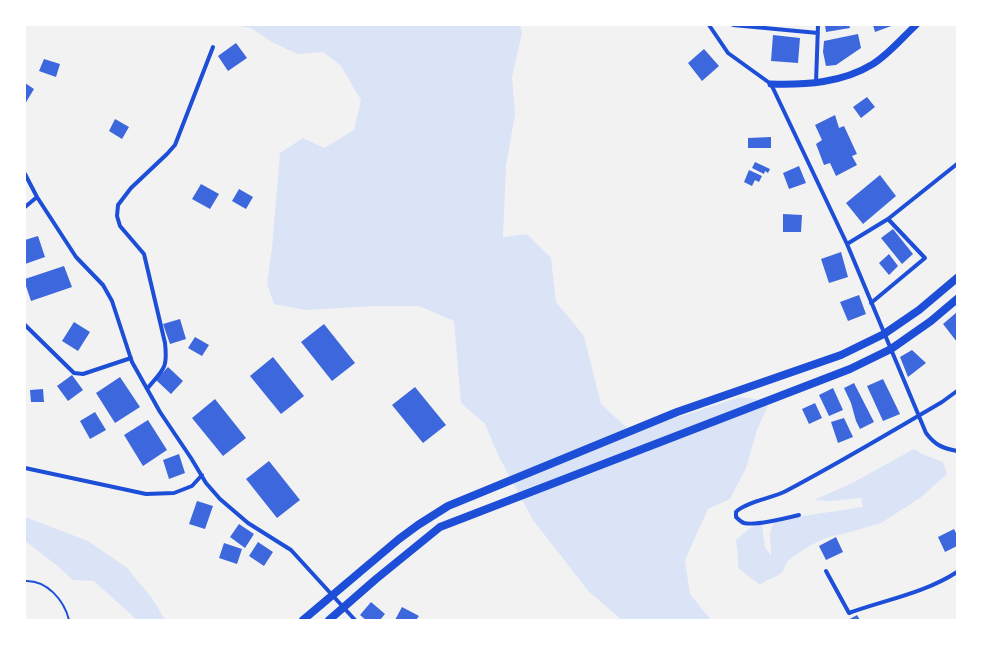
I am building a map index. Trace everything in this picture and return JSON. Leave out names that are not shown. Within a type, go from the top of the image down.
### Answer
[{"type":"main road","points":[[303,620],[399,538],[448,506],[677,412],[841,355],[884,334],[918,310],[957,278]]},
{"type":"main road","points":[[329,620],[376,579],[440,527],[842,372],[891,348],[930,321],[957,299]]},
{"type":"street","points":[[709,25],[728,54],[771,84],[847,244],[926,433],[931,440],[943,448],[957,451]]},
{"type":"street","points":[[733,25],[818,33]]},
{"type":"street","points":[[816,83],[818,25]]},
{"type":"street","points":[[771,84],[816,83],[840,79],[873,64],[887,53],[916,25]]},
{"type":"street","points":[[147,389],[164,370],[167,358],[165,343],[144,254],[120,226],[116,216],[118,205],[130,188],[175,145],[213,47]]},
{"type":"street","points":[[847,244],[888,219],[957,164]]},
{"type":"street","points":[[25,174],[37,197],[76,257],[103,285],[112,301],[134,367],[160,412],[206,483],[220,499],[248,523],[291,550],[355,620]]},
{"type":"street","points":[[25,207],[37,197]]},
{"type":"street","points":[[871,303],[925,258],[888,219]]},
{"type":"street","points":[[25,325],[74,373],[83,374],[131,358]]},
{"type":"street","points":[[799,515],[766,522],[745,523],[736,517],[736,512],[743,507],[784,492],[918,416],[957,391]]},
{"type":"street","points":[[25,468],[146,494],[174,492],[192,486],[202,476]]},
{"type":"street","points":[[826,571],[849,612],[918,591],[936,584],[957,572]]},
{"type":"path","points":[[25,581],[46,586],[59,598],[69,620]]},
{"type":"shaded area","points":[[235,25],[520,25],[522,33],[512,77],[515,114],[506,166],[503,237],[527,234],[551,258],[556,302],[584,336],[601,404],[628,429],[688,414],[740,397],[770,401],[757,430],[746,468],[730,499],[708,509],[685,560],[690,594],[711,620],[622,620],[589,592],[533,520],[498,455],[485,424],[461,403],[454,321],[419,306],[374,306],[306,310],[274,304],[267,284],[272,248],[280,153],[303,138],[324,148],[354,130],[361,100],[341,66],[323,52],[297,54],[272,42],[251,28]]},
{"type":"shaded area","points":[[914,449],[922,454],[943,462],[947,474],[920,498],[881,523],[839,535],[834,535],[813,544],[789,560],[781,573],[760,585],[738,568],[736,540],[751,527],[762,524],[765,547],[771,556],[770,532],[775,520],[863,507],[861,498],[830,501],[814,500],[852,483]]},
{"type":"shaded area","points":[[25,517],[88,541],[126,567],[152,598],[165,620],[137,620],[94,581],[73,580],[25,541]]},
{"type":"building","points":[[825,25],[849,25],[850,28],[826,32]]},
{"type":"building","points":[[873,25],[894,25],[875,32]]},
{"type":"building","points":[[858,34],[861,48],[836,65],[826,66],[823,52],[824,41]]},
{"type":"building","points":[[773,35],[800,38],[798,63],[771,61]]},
{"type":"building","points":[[236,43],[247,58],[228,71],[218,56]]},
{"type":"building","points":[[704,49],[719,66],[702,81],[688,63]]},
{"type":"building","points":[[44,59],[60,64],[56,77],[39,71]]},
{"type":"building","points":[[25,83],[34,89],[25,104]]},
{"type":"building","points":[[867,97],[875,107],[861,118],[853,107]]},
{"type":"building","points":[[835,115],[839,128],[844,126],[857,154],[852,156],[857,165],[836,176],[830,163],[824,165],[816,144],[822,140],[815,125]]},
{"type":"building","points":[[115,119],[129,127],[122,139],[109,131]]},
{"type":"building","points":[[771,137],[771,148],[748,148],[748,138]]},
{"type":"building","points":[[755,162],[770,169],[768,173],[765,171],[764,174],[752,168]]},
{"type":"building","points":[[799,166],[806,183],[789,189],[783,173]]},
{"type":"building","points":[[749,170],[762,176],[759,182],[755,180],[752,186],[744,182]]},
{"type":"building","points":[[880,175],[896,196],[863,224],[846,203]]},
{"type":"building","points":[[201,184],[219,194],[210,209],[192,199]]},
{"type":"building","points":[[239,189],[253,197],[246,209],[232,201]]},
{"type":"building","points":[[783,214],[802,215],[801,232],[783,232]]},
{"type":"building","points":[[893,229],[913,254],[902,264],[881,238]]},
{"type":"building","points":[[38,236],[45,257],[25,264],[25,240]]},
{"type":"building","points":[[841,252],[848,277],[829,283],[821,259]]},
{"type":"building","points":[[889,254],[898,266],[889,275],[879,263]]},
{"type":"building","points":[[64,266],[72,287],[31,301],[25,279]]},
{"type":"building","points":[[859,295],[866,314],[848,321],[840,302]]},
{"type":"building","points":[[957,312],[957,342],[943,324]]},
{"type":"building","points":[[180,319],[186,339],[170,344],[163,324]]},
{"type":"building","points":[[74,322],[90,332],[78,351],[62,341]]},
{"type":"building","points":[[324,324],[355,363],[332,381],[301,342]]},
{"type":"building","points":[[195,337],[209,345],[202,356],[188,348]]},
{"type":"building","points":[[912,350],[926,363],[908,377],[900,357]]},
{"type":"building","points":[[273,357],[304,396],[281,414],[250,376]]},
{"type":"building","points":[[168,367],[183,381],[171,394],[156,380]]},
{"type":"building","points":[[72,375],[83,390],[68,401],[57,386]]},
{"type":"building","points":[[120,377],[140,407],[115,423],[96,393]]},
{"type":"building","points":[[883,379],[900,414],[883,421],[867,386]]},
{"type":"building","points":[[854,383],[874,422],[860,429],[844,388]]},
{"type":"building","points":[[415,387],[446,425],[423,443],[392,405]]},
{"type":"building","points":[[833,388],[843,410],[829,416],[819,395]]},
{"type":"building","points":[[43,389],[44,402],[31,402],[30,390]]},
{"type":"building","points":[[215,399],[246,438],[223,456],[192,418]]},
{"type":"building","points":[[815,403],[822,418],[809,424],[802,409]]},
{"type":"building","points":[[95,412],[106,430],[90,439],[80,421]]},
{"type":"building","points":[[844,418],[853,437],[838,443],[831,422]]},
{"type":"building","points":[[148,420],[167,450],[143,466],[124,435]]},
{"type":"building","points":[[179,454],[185,473],[169,479],[163,460]]},
{"type":"building","points":[[269,461],[300,500],[277,518],[246,479]]},
{"type":"building","points":[[197,501],[213,506],[205,529],[189,524]]},
{"type":"building","points":[[239,524],[254,534],[245,548],[230,537]]},
{"type":"building","points":[[954,529],[957,535],[957,546],[945,552],[938,537]]},
{"type":"building","points":[[836,537],[843,552],[826,560],[819,546]]},
{"type":"building","points":[[258,542],[273,552],[264,566],[249,556]]},
{"type":"building","points":[[224,543],[242,549],[237,564],[219,558]]},
{"type":"building","points":[[371,602],[385,614],[380,620],[366,620],[360,615]]},
{"type":"building","points":[[402,607],[419,616],[416,620],[395,620]]},
{"type":"building","points":[[857,615],[860,620],[848,620]]}]
